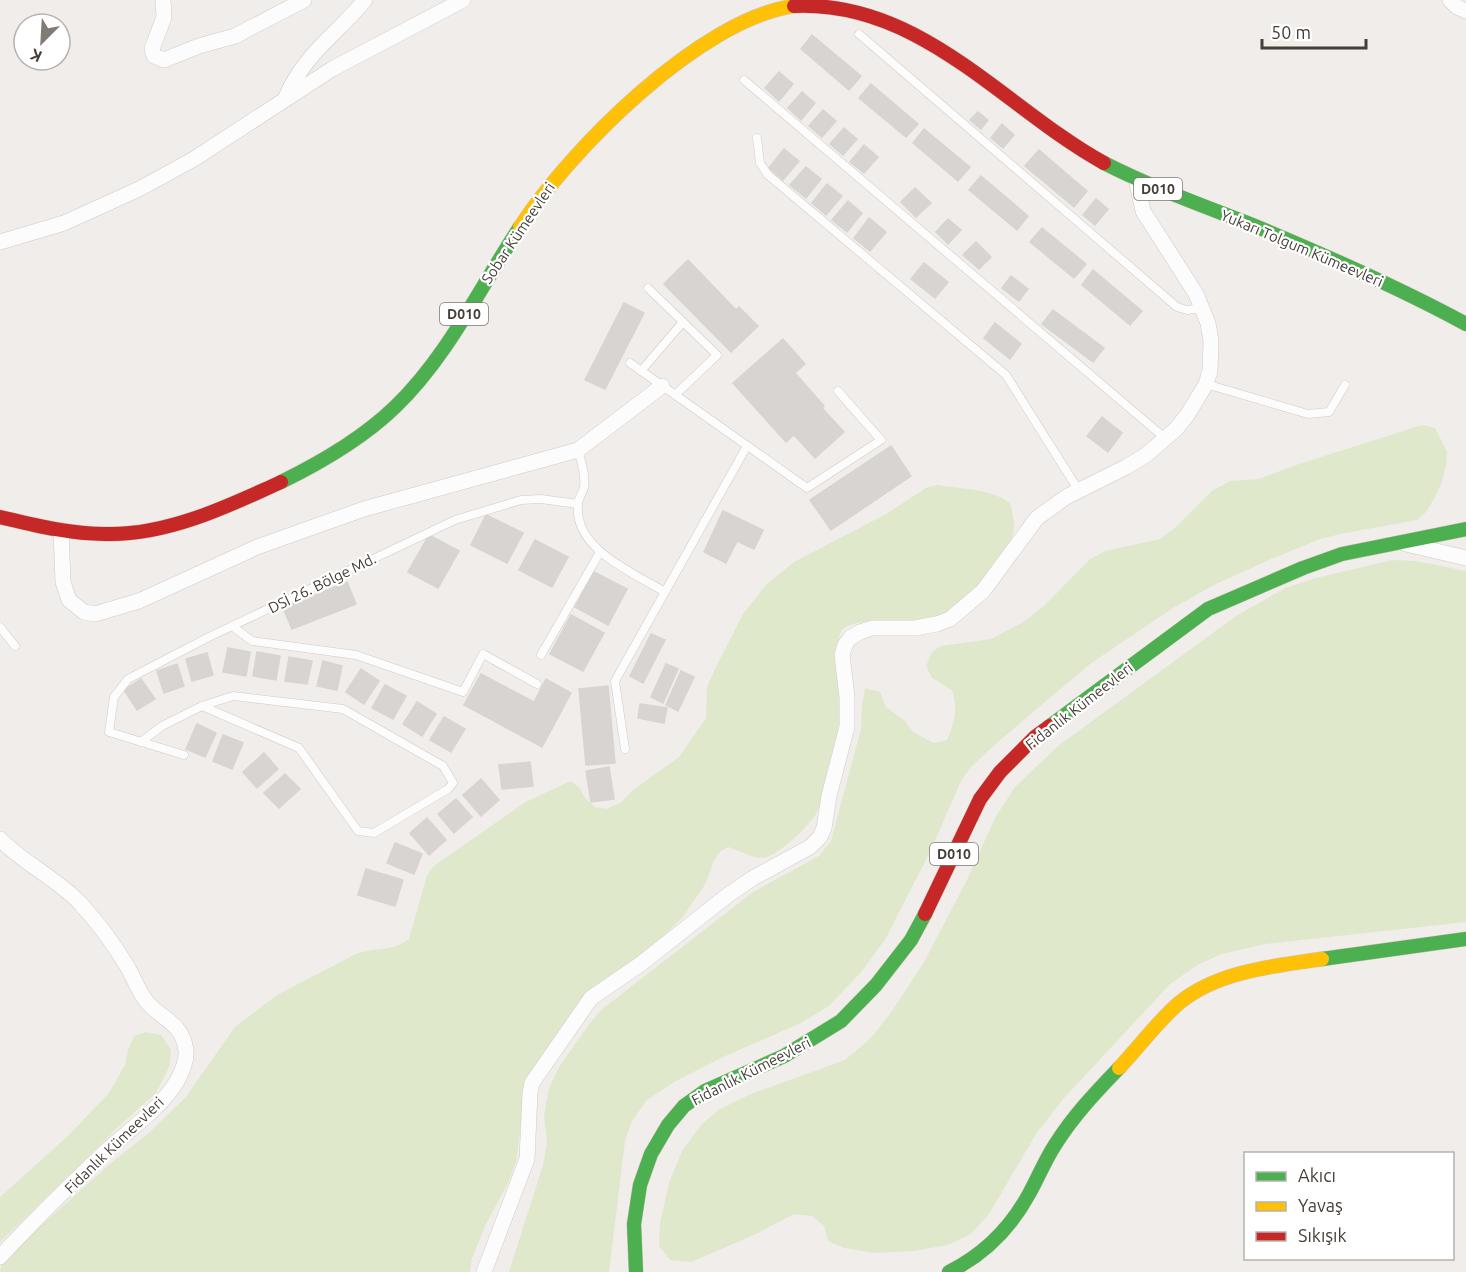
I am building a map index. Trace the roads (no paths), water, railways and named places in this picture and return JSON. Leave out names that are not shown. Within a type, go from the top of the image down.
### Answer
[{"type":"main road","name":"Sobar Kümeevleri","points":[[0,517],[61,530],[93,534],[121,535],[158,530],[254,495],[307,470],[353,441],[388,414],[415,386],[442,350],[530,211],[560,171],[588,140],[656,80],[697,48],[726,30],[770,11],[812,4],[873,7]]},
{"type":"main road","name":"Yukarı Tolgum Kümeevleri","points":[[873,7],[923,34],[958,57],[1059,135],[1105,165],[1339,262],[1466,324]]},
{"type":"main road","name":"D010","points":[[1397,542],[1466,529]]},
{"type":"main road","name":"Fidanlık Kümeevleri","points":[[636,1272],[634,1224],[640,1185],[651,1154],[668,1125],[684,1106],[705,1091],[784,1056],[841,1021],[876,985],[911,940],[980,799],[1000,772],[1035,737],[1208,609],[1303,568],[1342,554],[1397,542]]},
{"type":"main road","points":[[949,1272],[966,1265],[993,1245],[1013,1221],[1053,1147],[1072,1120],[1163,1019],[1187,996],[1220,980],[1252,971],[1299,962],[1466,939]]},
{"type":"street","points":[[163,0],[164,17],[152,49],[154,56],[164,60],[199,46],[235,36],[304,0]]},
{"type":"street","points":[[286,97],[294,78],[308,59],[366,0]]},
{"type":"street","points":[[0,242],[64,223],[139,189],[194,159],[332,69],[463,0]]},
{"type":"street","points":[[1450,0],[1457,7],[1466,11]]},
{"type":"street","points":[[484,1272],[527,1159],[532,1083],[591,998],[642,963],[728,895],[753,878],[810,847],[820,837],[847,727],[847,697],[842,655],[850,638],[872,628],[915,628],[937,624],[960,613],[983,591],[1037,518],[1058,502],[1146,455],[1166,439],[1188,414],[1206,384],[1210,371],[1211,341],[1203,308],[1143,211],[1136,179]]},
{"type":"street","points":[[61,530],[63,582],[69,600],[84,612],[95,614],[139,601],[257,548],[364,509],[578,450],[662,386]]},
{"type":"street","points":[[1397,542],[1466,558]]},
{"type":"street","name":"Fidanlık Kümeevleri","points":[[0,839],[11,850],[60,885],[95,920],[128,968],[149,1005],[172,1022],[180,1033],[186,1051],[184,1065],[177,1082],[159,1103],[104,1153],[0,1257]]},
{"type":"lane","points":[[859,34],[1177,307],[1187,310],[1203,308]]},
{"type":"lane","points":[[744,80],[1166,439]]},
{"type":"lane","points":[[757,138],[760,163],[768,175],[1006,375],[1079,491]]},
{"type":"lane","points":[[648,288],[717,355],[675,395]]},
{"type":"lane","points":[[641,371],[683,322]]},
{"type":"lane","points":[[630,363],[807,488],[881,440],[838,391]]},
{"type":"lane","points":[[1206,384],[1308,414],[1329,412],[1345,385]]},
{"type":"lane","points":[[625,749],[615,681],[747,446]]},
{"type":"lane","points":[[578,450],[584,480],[578,504],[579,523],[589,542],[600,552],[665,592]]},
{"type":"lane","name":"DSİ 26. Bölge Md.","points":[[141,742],[109,732],[114,697],[128,679],[232,626],[455,520],[521,500],[541,499],[578,504]]},
{"type":"lane","points":[[541,655],[600,552]]},
{"type":"lane","points":[[232,626],[252,641],[356,655],[463,692],[483,654],[537,684]]},
{"type":"lane","points":[[0,627],[15,646]]},
{"type":"lane","points":[[141,742],[162,726],[202,706],[233,696],[343,709],[443,766],[453,783],[448,789],[374,832],[358,831],[299,748],[202,706]]},
{"type":"lane","points":[[141,742],[184,755]]}]
